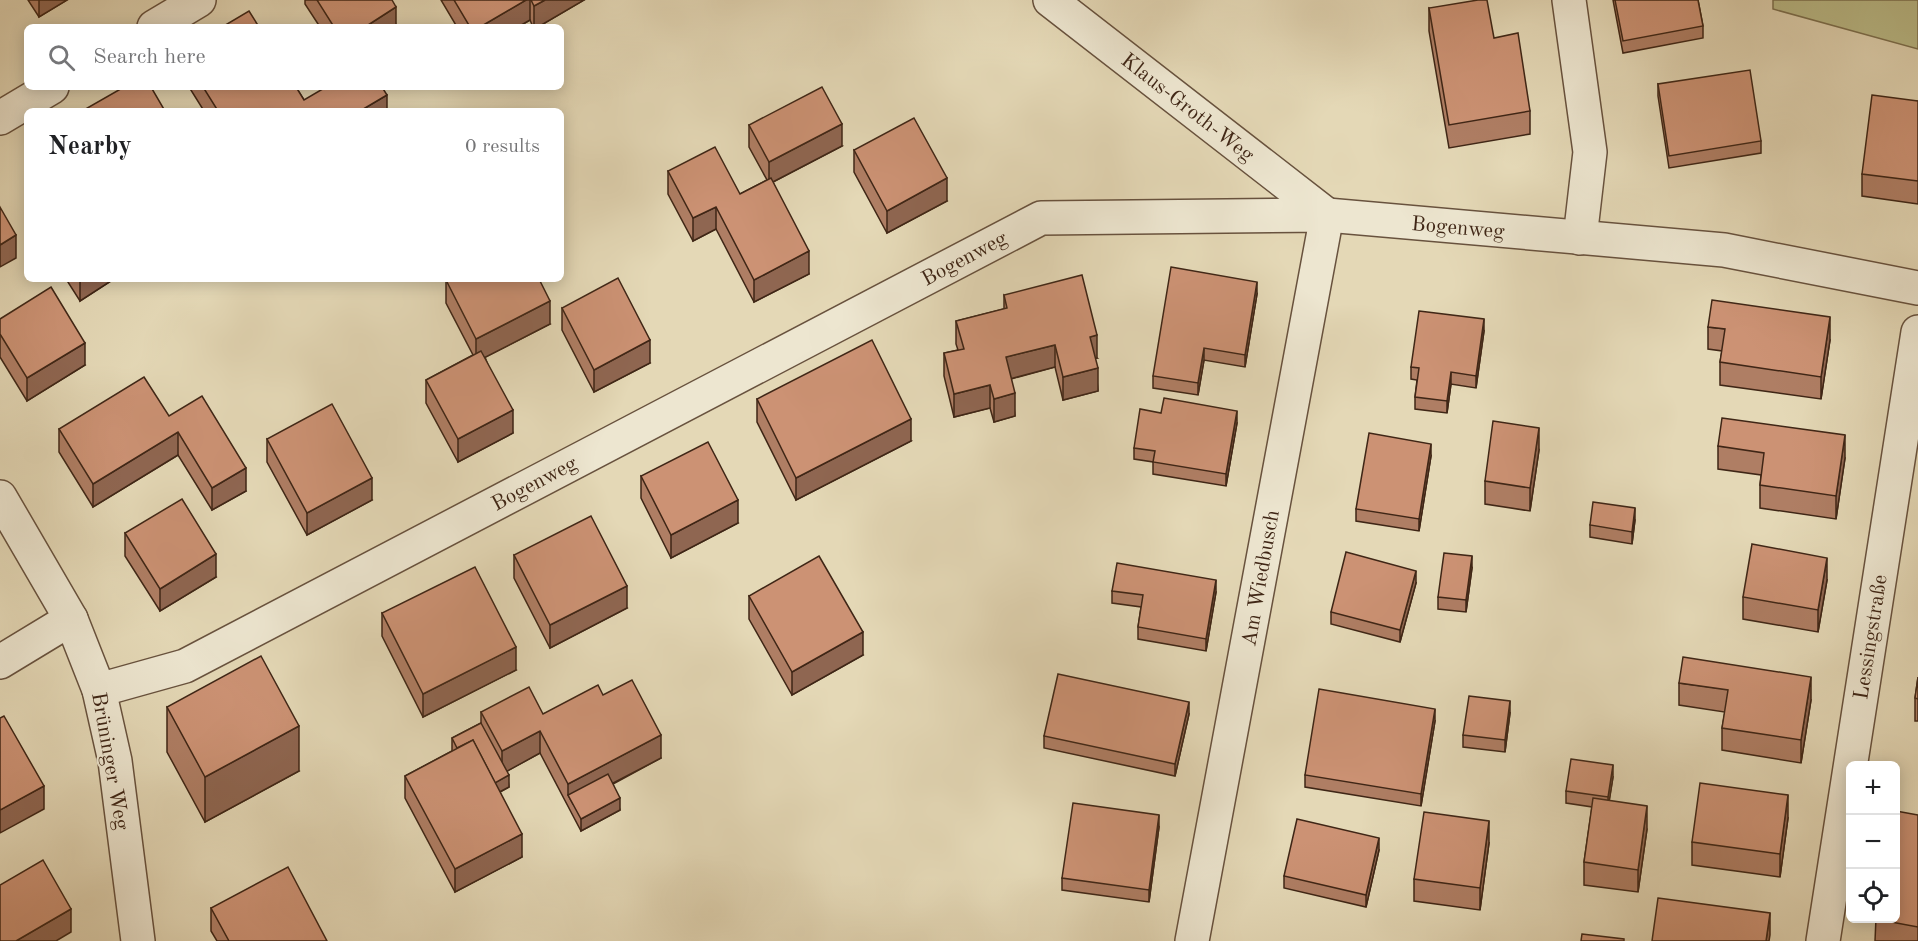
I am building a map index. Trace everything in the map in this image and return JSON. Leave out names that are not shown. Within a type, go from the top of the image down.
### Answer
[{"type":"street","points":[[159,24],[200,0]]},
{"type":"street","name":"Klaus-Groth-Weg","points":[[1050,0],[1327,215]]},
{"type":"street","points":[[1569,0],[1590,152],[1580,238]]},
{"type":"street","points":[[0,118],[47,90]]},
{"type":"street","name":"Bogenweg","points":[[99,690],[185,666],[1041,218],[1327,215],[1724,250],[1918,288]]},
{"type":"street","name":"Am Wiedbusch","points":[[1192,941],[1327,215]]},
{"type":"street","name":"Lessingstraße","points":[[1823,941],[1918,332]]},
{"type":"street","name":"Brüninger Weg","points":[[0,497],[71,619],[99,690],[115,761],[138,941]]},
{"type":"street","points":[[0,662],[71,619]]},
{"type":"green space","points":[[1773,0],[1918,0],[1918,49],[1773,9]]},
{"type":"building","points":[[317,0],[392,0],[396,7],[370,24],[332,24]]},
{"type":"building","points":[[454,0],[526,0],[485,24],[468,24]]},
{"type":"building","points":[[531,0],[545,0],[534,6]]},
{"type":"building","points":[[1487,0],[1494,38],[1518,33],[1530,111],[1449,125],[1429,8]]},
{"type":"building","points":[[1615,0],[1698,0],[1703,26],[1623,41]]},
{"type":"building","points":[[249,11],[257,24],[227,24]]},
{"type":"building","points":[[1750,70],[1761,141],[1669,156],[1658,84]]},
{"type":"building","points":[[822,87],[842,124],[769,162],[749,125]]},
{"type":"building","points":[[119,90],[153,90],[163,108],[87,108]]},
{"type":"building","points":[[205,90],[298,90],[304,100],[321,90],[384,90],[387,95],[365,108],[216,108]]},
{"type":"building","points":[[1872,95],[1918,101],[1918,181],[1862,174]]},
{"type":"building","points":[[914,118],[947,178],[887,211],[854,150]]},
{"type":"building","points":[[715,147],[740,194],[771,178],[809,251],[754,280],[716,207],[693,218],[668,171]]},
{"type":"building","points":[[0,207],[16,235],[0,245]]},
{"type":"building","points":[[1171,267],[1257,282],[1245,355],[1204,348],[1198,383],[1153,376]]},
{"type":"building","points":[[1082,275],[1097,335],[1090,337],[1098,368],[1063,377],[1055,345],[1006,357],[1015,393],[994,399],[990,385],[954,394],[944,353],[964,349],[956,321],[1007,308],[1004,295]]},
{"type":"building","points":[[618,278],[650,340],[594,370],[562,308]]},
{"type":"building","points":[[447,282],[540,282],[550,301],[476,339]]},
{"type":"building","points":[[51,287],[85,343],[27,378],[0,334],[0,319]]},
{"type":"building","points":[[1712,300],[1830,317],[1821,377],[1720,362],[1725,329],[1708,327]]},
{"type":"building","points":[[1419,311],[1484,319],[1476,376],[1451,372],[1447,401],[1415,397],[1419,368],[1411,367]]},
{"type":"building","points":[[872,340],[911,419],[796,478],[757,399]]},
{"type":"building","points":[[481,351],[513,410],[458,439],[426,380]]},
{"type":"building","points":[[144,377],[169,416],[202,396],[246,468],[212,488],[178,432],[93,484],[59,429]]},
{"type":"building","points":[[1164,398],[1237,411],[1226,474],[1153,462],[1155,451],[1134,448],[1140,409],[1161,413]]},
{"type":"building","points":[[332,404],[372,478],[307,513],[267,439]]},
{"type":"building","points":[[1722,418],[1845,435],[1836,496],[1760,485],[1764,453],[1718,446]]},
{"type":"building","points":[[1493,421],[1539,428],[1530,488],[1485,481]]},
{"type":"building","points":[[1369,433],[1431,444],[1419,519],[1356,509]]},
{"type":"building","points":[[708,442],[738,500],[671,535],[641,476]]},
{"type":"building","points":[[182,499],[216,554],[160,589],[125,533]]},
{"type":"building","points":[[1593,502],[1635,508],[1632,532],[1590,525]]},
{"type":"building","points":[[591,516],[627,586],[550,625],[514,555]]},
{"type":"building","points":[[1752,544],[1827,558],[1818,610],[1743,597]]},
{"type":"building","points":[[1346,552],[1416,571],[1400,630],[1331,612]]},
{"type":"building","points":[[1444,553],[1472,556],[1466,600],[1438,597]]},
{"type":"building","points":[[819,556],[863,632],[792,672],[749,596]]},
{"type":"building","points":[[1117,563],[1216,580],[1206,639],[1138,627],[1143,595],[1112,591]]},
{"type":"building","points":[[475,567],[516,647],[423,694],[382,613]]},
{"type":"building","points":[[261,656],[299,726],[205,777],[167,707]]},
{"type":"building","points":[[1683,657],[1811,677],[1801,740],[1722,728],[1728,690],[1679,683]]},
{"type":"building","points":[[1058,674],[1189,702],[1175,764],[1044,736]]},
{"type":"building","points":[[1918,677],[1918,699],[1915,698]]},
{"type":"building","points":[[632,680],[661,735],[568,784],[540,731],[502,751],[481,712],[529,687],[543,714],[598,685],[603,695]]},
{"type":"building","points":[[1319,689],[1435,709],[1421,794],[1305,775]]},
{"type":"building","points":[[1469,696],[1510,701],[1505,740],[1463,735]]},
{"type":"building","points":[[4,716],[44,786],[0,810],[0,718]]},
{"type":"building","points":[[481,723],[509,775],[495,783],[473,740],[457,748],[452,738]]},
{"type":"building","points":[[473,740],[522,834],[455,869],[405,776]]},
{"type":"building","points":[[1571,759],[1613,765],[1608,797],[1566,791]]},
{"type":"building","points":[[608,774],[620,798],[581,819],[568,795]]},
{"type":"building","points":[[1700,783],[1788,795],[1780,854],[1692,842]]},
{"type":"building","points":[[1593,798],[1647,806],[1638,870],[1584,862]]},
{"type":"building","points":[[1073,803],[1159,815],[1149,890],[1062,878]]},
{"type":"building","points":[[1424,812],[1489,821],[1480,888],[1414,879]]},
{"type":"building","points":[[1900,812],[1918,815],[1918,927],[1896,923],[1900,923]]},
{"type":"building","points":[[1297,819],[1379,838],[1366,895],[1284,876]]},
{"type":"building","points":[[43,860],[71,909],[16,941],[0,941],[0,885]]},
{"type":"building","points":[[288,867],[327,941],[229,941],[211,908]]},
{"type":"building","points":[[1658,898],[1770,913],[1766,941],[1652,941]]},
{"type":"building","points":[[1582,934],[1624,939],[1624,941],[1581,941]]}]
